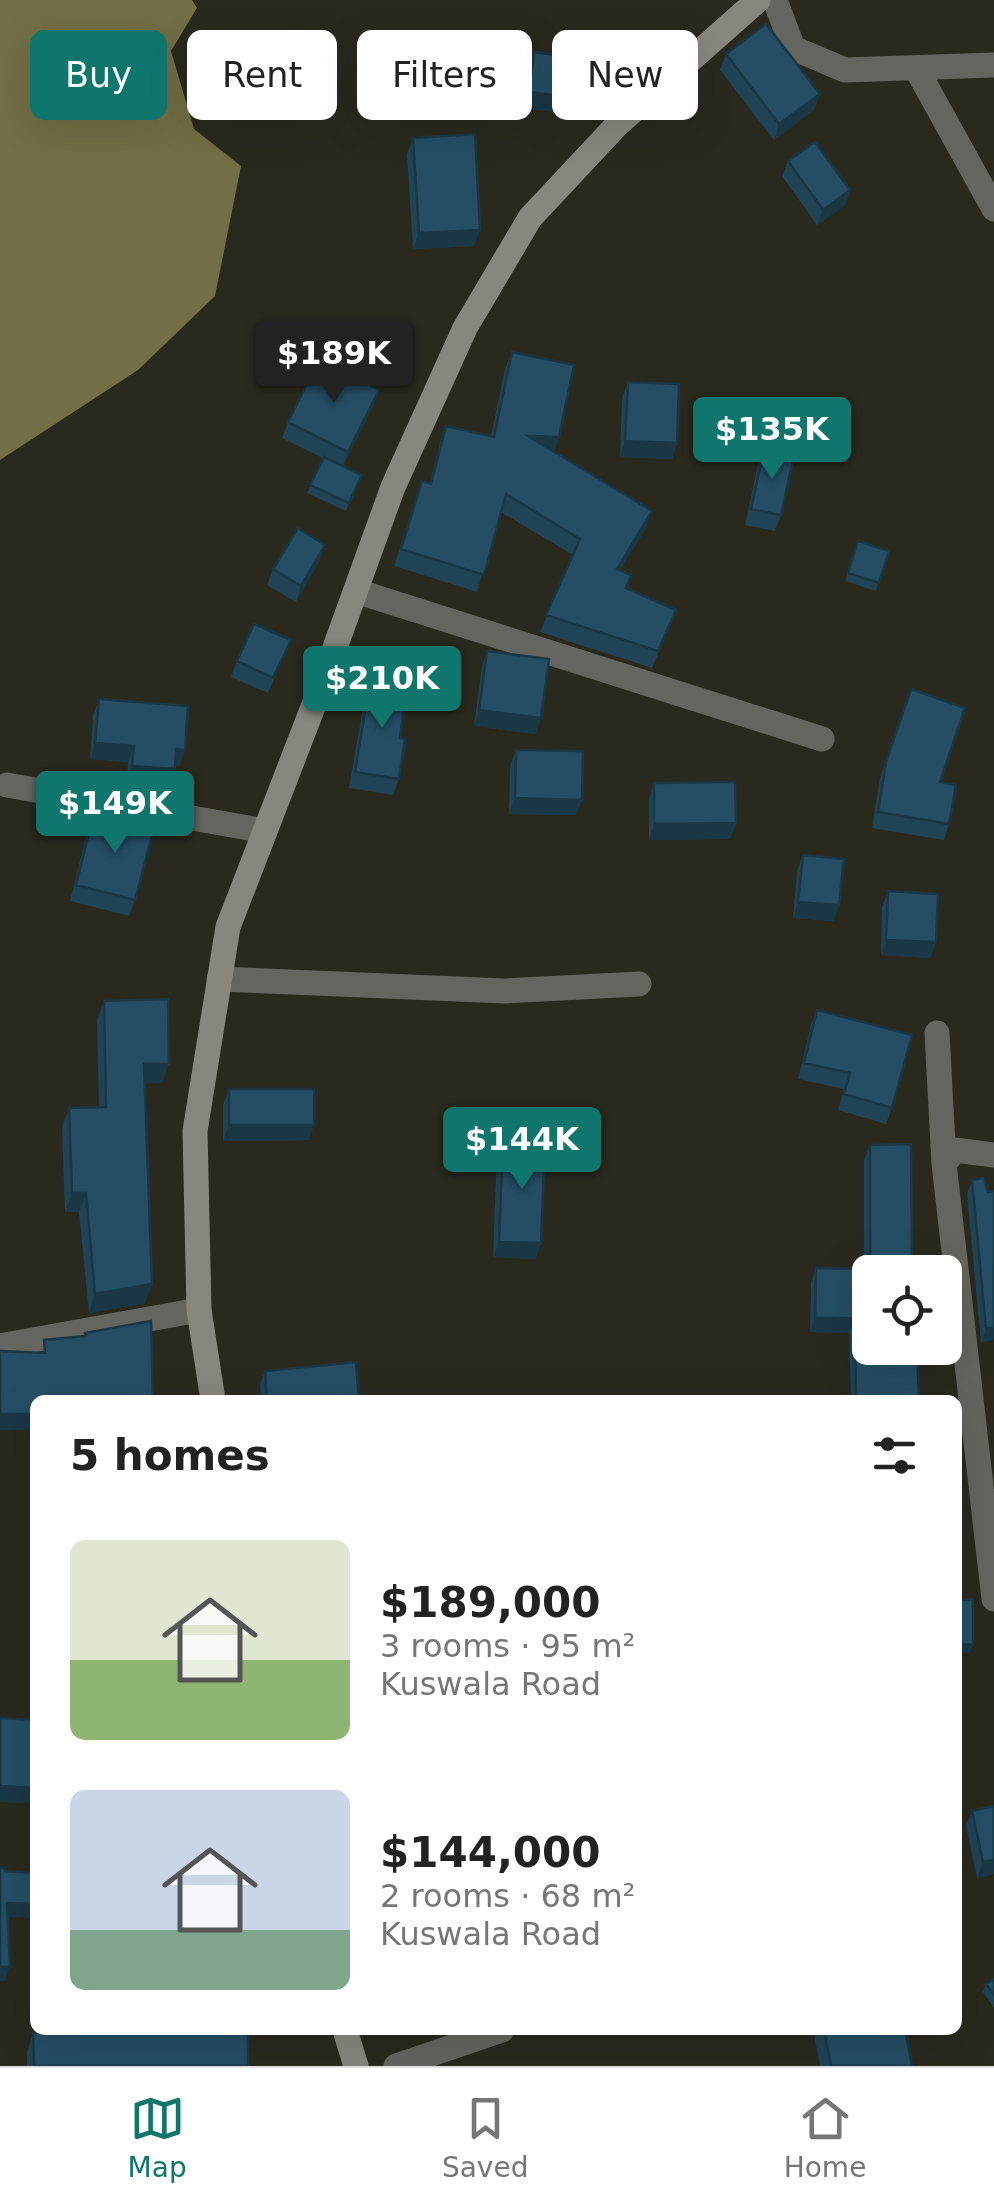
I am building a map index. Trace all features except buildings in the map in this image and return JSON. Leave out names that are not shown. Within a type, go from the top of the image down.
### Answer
[{"type":"street","points":[[212,1395],[199,1310],[195,1130],[228,927],[393,487],[465,328],[530,218],[616,126],[758,0]]},
{"type":"street","points":[[775,0],[793,48],[845,70],[994,65]]},
{"type":"street","points":[[916,68],[994,209]]},
{"type":"street","points":[[356,591],[822,738]]},
{"type":"street","points":[[8,785],[265,831]]},
{"type":"street","points":[[219,979],[505,990],[640,984]]},
{"type":"street","points":[[938,1033],[944,1164],[994,1599]]},
{"type":"street","points":[[944,1164],[956,1150],[994,1155]]},
{"type":"street","points":[[0,1346],[199,1310]]},
{"type":"street","points":[[347,2035],[356,2066]]},
{"type":"street","points":[[396,2066],[487,2035]]},
{"type":"shaded area","points":[[0,0],[192,0],[197,8],[171,51],[187,105],[187,120],[241,166],[215,296],[138,370],[0,460]]}]
